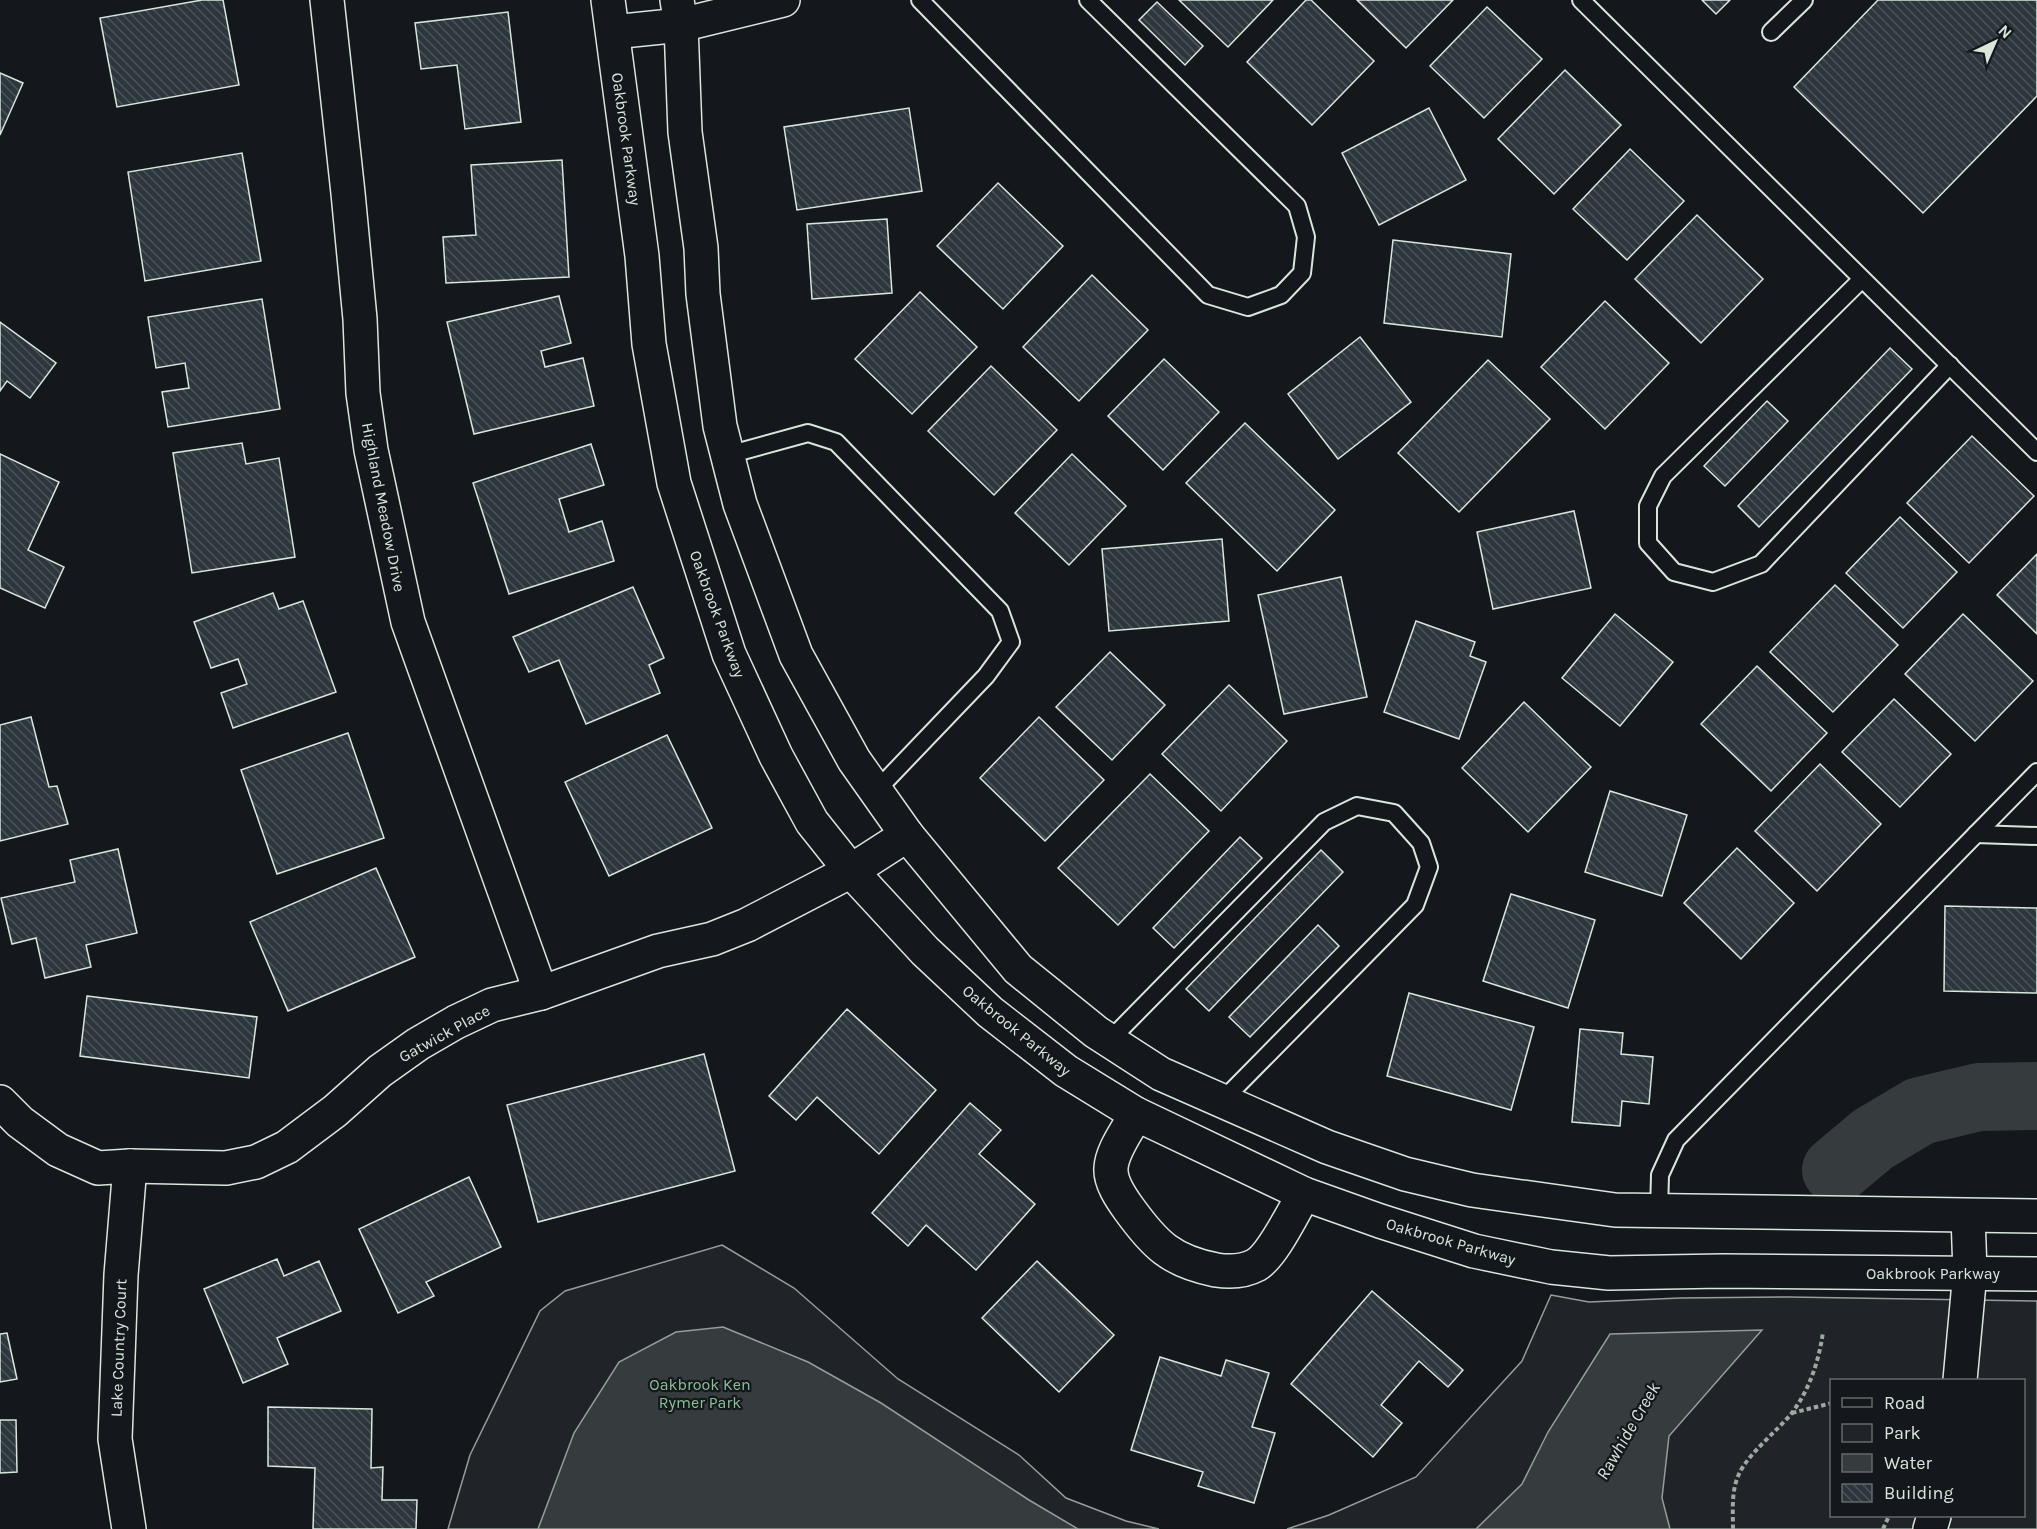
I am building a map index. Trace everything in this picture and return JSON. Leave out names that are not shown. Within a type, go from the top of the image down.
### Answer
[{"type":"street","name":"Highland Meadow Drive","points":[[327,0],[360,319],[363,393],[371,450],[408,622],[541,993]]},
{"type":"street","name":"Oakbrook Parkway","points":[[608,0],[642,256],[649,344],[674,483],[729,654],[776,756],[812,822],[850,871],[925,951],[990,1012],[1066,1071],[1136,1114],[1304,1194],[1474,1251],[1551,1267],[1609,1273],[1970,1272],[2037,1274]]},
{"type":"street","points":[[613,32],[679,13],[783,0]]},
{"type":"street","points":[[679,13],[685,132],[701,248],[703,294],[720,426],[740,504],[796,655],[854,760],[907,835],[1018,969],[1109,1041],[1161,1074],[1327,1147],[1405,1174],[1472,1190],[1615,1210],[2037,1216]]},
{"type":"street","name":"Gatwick Place","points":[[0,1102],[20,1122],[58,1150],[98,1168],[130,1166],[226,1168],[256,1162],[287,1147],[335,1111],[380,1071],[418,1044],[456,1022],[492,1005],[541,993],[658,951],[712,939],[747,925],[850,871],[907,835]]},
{"type":"street","points":[[1136,1114],[1113,1157],[1111,1170],[1118,1195],[1147,1234],[1178,1259],[1224,1271],[1239,1271],[1255,1266],[1267,1257],[1304,1194]]},
{"type":"street","name":"Lake Country Court","points":[[129,1529],[115,1439],[121,1275],[130,1166]]},
{"type":"street","points":[[1960,1379],[1970,1272],[1968,1216]]},
{"type":"lane","points":[[920,0],[1208,295],[1248,307],[1281,295],[1302,273],[1306,237],[1297,206],[1088,0]]},
{"type":"lane","points":[[1581,0],[2037,452]]},
{"type":"lane","points":[[1770,32],[1804,0]]},
{"type":"lane","points":[[1862,279],[1664,476],[1648,506],[1648,543],[1674,572],[1713,582],[1761,564],[1950,365]]},
{"type":"lane","points":[[728,455],[808,433],[836,442],[1000,611],[1011,642],[986,676],[876,791]]},
{"type":"lane","points":[[1659,1210],[1660,1175],[1676,1140],[2037,772]]},
{"type":"lane","points":[[1109,1041],[1324,822],[1357,806],[1394,813],[1421,843],[1429,867],[1415,905],[1222,1101]]},
{"type":"lane","points":[[1976,834],[2037,836]]},
{"type":"path","points":[[1733,1529],[1732,1499],[1739,1473],[1762,1444],[1792,1413],[1812,1376],[1820,1352],[1823,1332]]},
{"type":"path","points":[[1792,1413],[1830,1404]]},
{"type":"green space","name":"Oakbrook Ken Rymer Park","points":[[722,1245],[794,1288],[898,1379],[1019,1455],[1066,1498],[1126,1521],[1159,1529],[448,1529],[470,1455],[540,1311],[565,1291]]},
{"type":"green space","points":[[1551,1295],[1589,1302],[1790,1297],[2037,1301],[2037,1529],[1287,1529],[1329,1515],[1416,1477],[1522,1361]]},
{"type":"water","points":[[723,1327],[808,1362],[881,1403],[1029,1500],[1078,1529],[538,1529],[574,1433],[619,1362],[676,1332]]},
{"type":"water","points":[[1762,1330],[1669,1436],[1662,1498],[1670,1529],[1476,1529],[1522,1484],[1548,1432],[1610,1334]]},
{"type":"building","points":[[202,0],[223,0],[239,85],[117,107],[100,18]]},
{"type":"building","points":[[1179,0],[1273,0],[1228,47]]},
{"type":"building","points":[[1306,0],[1311,0],[1374,61],[1312,125],[1247,62]]},
{"type":"building","points":[[1357,0],[1453,0],[1406,48]]},
{"type":"building","points":[[1702,0],[1730,0],[1716,14]]},
{"type":"building","points":[[1878,0],[2037,0],[2037,96],[1923,213],[1794,87]]},
{"type":"building","points":[[1157,2],[1203,46],[1185,65],[1139,20]]},
{"type":"building","points":[[1487,7],[1542,59],[1484,118],[1430,66]]},
{"type":"building","points":[[508,12],[521,122],[465,129],[457,65],[421,69],[415,23]]},
{"type":"building","points":[[1565,70],[1621,125],[1554,194],[1498,139]]},
{"type":"building","points":[[0,73],[23,83],[0,135]]},
{"type":"building","points":[[909,108],[922,191],[797,210],[784,127]]},
{"type":"building","points":[[1429,108],[1466,180],[1379,225],[1342,153]]},
{"type":"building","points":[[1630,149],[1684,201],[1627,260],[1573,209]]},
{"type":"building","points":[[242,153],[261,261],[145,281],[128,172]]},
{"type":"building","points":[[562,160],[569,277],[446,283],[443,237],[476,235],[471,165]]},
{"type":"building","points":[[998,183],[1063,246],[1003,309],[937,246]]},
{"type":"building","points":[[1697,215],[1763,279],[1701,343],[1635,279]]},
{"type":"building","points":[[887,219],[892,293],[812,299],[807,224]]},
{"type":"building","points":[[1393,240],[1511,254],[1502,337],[1384,323]]},
{"type":"building","points":[[1092,275],[1148,330],[1079,401],[1023,347]]},
{"type":"building","points":[[920,292],[977,347],[912,414],[855,359]]},
{"type":"building","points":[[559,296],[571,343],[541,351],[545,367],[583,358],[594,406],[474,434],[447,322]]},
{"type":"building","points":[[262,299],[280,409],[168,427],[162,392],[189,388],[185,363],[156,368],[148,317]]},
{"type":"building","points":[[1605,301],[1669,363],[1605,429],[1541,367]]},
{"type":"building","points":[[0,322],[56,363],[30,398],[7,381],[0,391]]},
{"type":"building","points":[[1360,337],[1411,402],[1338,459],[1288,394]]},
{"type":"building","points":[[1890,348],[1912,369],[1759,527],[1738,506]]},
{"type":"building","points":[[1164,359],[1219,412],[1163,470],[1108,416]]},
{"type":"building","points":[[1488,360],[1550,419],[1459,512],[1398,453]]},
{"type":"building","points":[[991,366],[1057,430],[994,495],[928,431]]},
{"type":"building","points":[[1767,401],[1788,421],[1725,486],[1704,466]]},
{"type":"building","points":[[1245,423],[1335,510],[1277,571],[1186,483]]},
{"type":"building","points":[[1972,436],[2034,496],[1969,563],[1907,503]]},
{"type":"building","points":[[242,443],[246,464],[279,458],[295,557],[192,573],[173,453]]},
{"type":"building","points":[[591,444],[604,485],[559,499],[569,532],[602,521],[614,561],[509,594],[473,483]]},
{"type":"building","points":[[0,454],[59,482],[28,550],[64,567],[45,608],[0,588]]},
{"type":"building","points":[[1072,454],[1126,506],[1069,565],[1015,513]]},
{"type":"building","points":[[1574,511],[1591,588],[1493,609],[1477,532]]},
{"type":"building","points":[[1900,517],[1957,572],[1903,628],[1846,573]]},
{"type":"building","points":[[1222,539],[1229,621],[1109,631],[1102,549]]},
{"type":"building","points":[[2037,554],[2037,634],[1997,595]]},
{"type":"building","points":[[1341,577],[1367,697],[1284,714],[1258,595]]},
{"type":"building","points":[[1835,585],[1898,645],[1833,712],[1770,652]]},
{"type":"building","points":[[633,587],[664,658],[649,665],[660,693],[586,724],[559,660],[529,672],[513,637]]},
{"type":"building","points":[[273,593],[279,609],[303,601],[336,692],[233,728],[221,693],[247,684],[238,659],[211,668],[194,622]]},
{"type":"building","points":[[1615,614],[1673,662],[1620,726],[1562,678]]},
{"type":"building","points":[[1963,614],[2033,681],[1975,741],[1905,674]]},
{"type":"building","points":[[1416,621],[1475,642],[1470,656],[1486,662],[1459,739],[1384,712]]},
{"type":"building","points":[[1110,652],[1165,705],[1112,760],[1056,707]]},
{"type":"building","points":[[1757,666],[1827,733],[1771,791],[1701,724]]},
{"type":"building","points":[[1229,685],[1287,741],[1221,811],[1162,754]]},
{"type":"building","points":[[1894,699],[1951,754],[1900,807],[1842,752]]},
{"type":"building","points":[[1524,702],[1591,767],[1528,832],[1462,768]]},
{"type":"building","points":[[31,717],[49,787],[57,786],[68,824],[0,841],[0,725]]},
{"type":"building","points":[[1039,717],[1104,780],[1045,841],[980,778]]},
{"type":"building","points":[[348,733],[384,838],[277,874],[241,770]]},
{"type":"building","points":[[667,735],[712,828],[609,876],[565,782]]},
{"type":"building","points":[[1820,764],[1881,824],[1817,891],[1755,831]]},
{"type":"building","points":[[1150,774],[1209,831],[1118,925],[1058,868]]},
{"type":"building","points":[[1610,791],[1687,815],[1662,896],[1585,872]]},
{"type":"building","points":[[1240,837],[1262,858],[1174,948],[1153,928]]},
{"type":"building","points":[[1737,848],[1794,903],[1741,959],[1684,903]]},
{"type":"building","points":[[118,849],[137,933],[86,945],[91,967],[45,978],[36,938],[12,944],[1,898],[75,882],[70,860]]},
{"type":"building","points":[[1321,850],[1343,872],[1209,1011],[1186,989]]},
{"type":"building","points":[[376,868],[415,957],[288,1011],[250,922]]},
{"type":"building","points":[[1511,894],[1595,920],[1568,1008],[1483,981]]},
{"type":"building","points":[[1945,906],[2037,908],[2037,993],[1944,991]]},
{"type":"building","points":[[1318,925],[1339,946],[1250,1037],[1229,1017]]},
{"type":"building","points":[[1409,993],[1534,1027],[1511,1110],[1387,1076]]},
{"type":"building","points":[[87,996],[257,1017],[249,1078],[80,1056]]},
{"type":"building","points":[[847,1009],[936,1090],[879,1154],[817,1097],[796,1120],[769,1096]]},
{"type":"building","points":[[1580,1029],[1623,1033],[1621,1054],[1653,1057],[1649,1104],[1622,1101],[1620,1126],[1572,1122]]},
{"type":"building","points":[[704,1054],[735,1171],[538,1222],[507,1105]]},
{"type":"building","points":[[970,1103],[1001,1130],[979,1154],[1035,1204],[976,1270],[926,1225],[908,1246],[872,1213]]},
{"type":"building","points":[[469,1177],[501,1247],[426,1282],[434,1296],[398,1313],[359,1229]]},
{"type":"building","points":[[277,1259],[284,1276],[319,1261],[341,1311],[277,1338],[288,1364],[243,1383],[204,1289]]},
{"type":"building","points":[[1037,1261],[1114,1335],[1059,1392],[982,1318]]},
{"type":"building","points":[[1372,1291],[1463,1370],[1448,1387],[1419,1361],[1381,1405],[1402,1423],[1373,1457],[1291,1384]]},
{"type":"building","points":[[7,1333],[17,1379],[0,1382],[0,1334]]},
{"type":"building","points":[[1160,1357],[1221,1376],[1226,1360],[1269,1373],[1252,1427],[1275,1433],[1254,1503],[1198,1486],[1203,1472],[1131,1450]]},
{"type":"building","points":[[268,1407],[372,1409],[371,1468],[383,1467],[382,1500],[417,1500],[416,1529],[313,1529],[315,1468],[268,1466]]},
{"type":"building","points":[[0,1420],[16,1420],[17,1472],[0,1473]]},
{"type":"waterway","name":"Rawhide Creek","points":[[1836,1170],[1873,1139],[1920,1111],[1979,1097],[2037,1096]]}]
